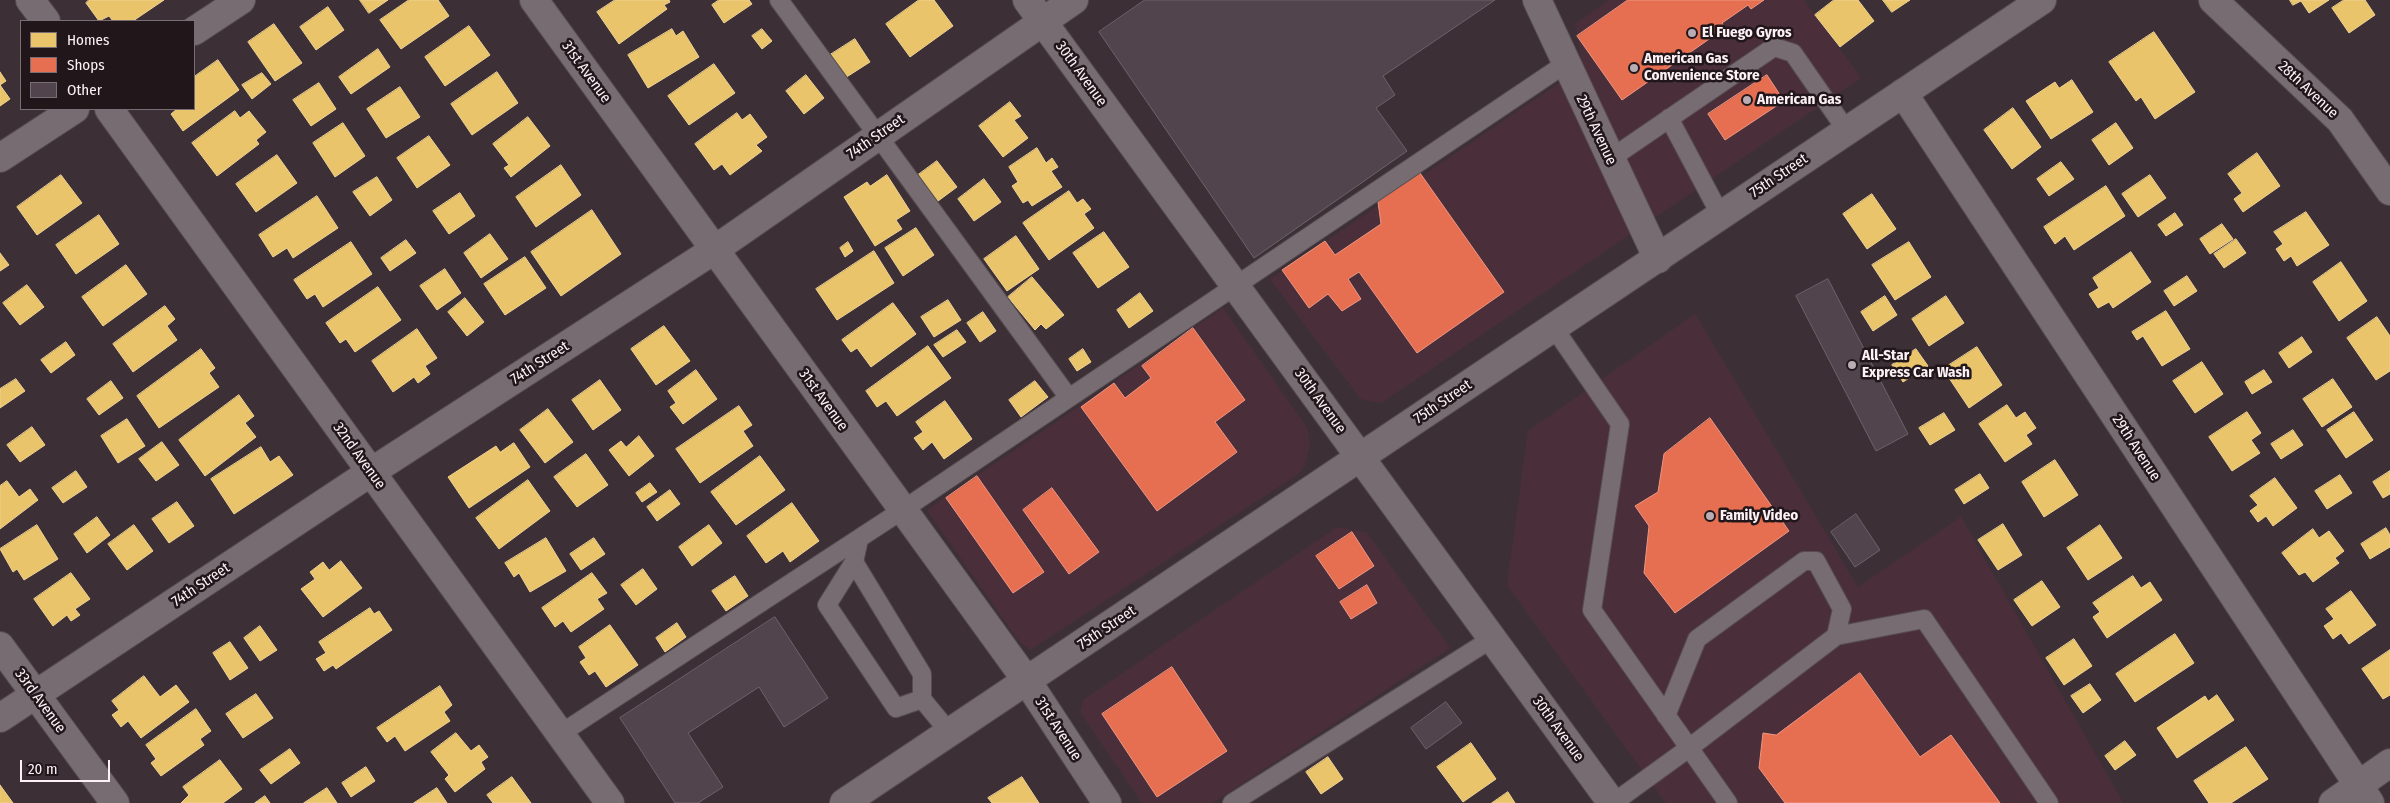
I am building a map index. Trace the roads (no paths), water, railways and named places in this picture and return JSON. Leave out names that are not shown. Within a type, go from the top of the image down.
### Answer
[{"type":"street","points":[[30,0],[45,20]]},
{"type":"street","points":[[195,30],[241,0]]},
{"type":"street","name":"31st Avenue","points":[[534,0],[904,509],[1026,681],[1107,803]]},
{"type":"street","name":"74th Street","points":[[0,718],[371,472],[714,250],[877,135],[1035,11],[1074,0]]},
{"type":"street","name":"29th Avenue","points":[[1536,0],[1658,258]]},
{"type":"street","name":"75th Street","points":[[844,803],[2042,0]]},
{"type":"street","name":"28th Avenue","points":[[2213,0],[2340,120],[2390,191]]},
{"type":"street","name":"30th Avenue","points":[[1035,11],[1612,803]]},
{"type":"street","name":"29th Avenue","points":[[1903,93],[2364,794]]},
{"type":"street","points":[[0,158],[73,110]]},
{"type":"street","name":"32nd Avenue","points":[[110,110],[610,803]]},
{"type":"street","name":"33rd Avenue","points":[[0,646],[115,803]]},
{"type":"street","points":[[2333,803],[2364,794],[2390,763]]},
{"type":"lane","points":[[779,0],[1069,398]]},
{"type":"lane","points":[[1610,159],[1774,47],[1792,53],[1847,130]]},
{"type":"lane","points":[[560,734],[904,509],[1565,64]]},
{"type":"lane","points":[[1669,118],[1720,216]]},
{"type":"lane","points":[[1554,328],[1620,424],[1592,610],[1728,803]]},
{"type":"lane","points":[[859,538],[854,562],[827,605],[896,708],[922,699]]},
{"type":"lane","points":[[1666,716],[1697,639],[1804,561],[1816,561],[1842,609],[1836,636]]},
{"type":"lane","points":[[854,562],[922,674],[922,699],[950,733]]},
{"type":"lane","points":[[1612,803],[1689,748],[1836,636],[1924,619],[2049,803]]},
{"type":"lane","points":[[1232,803],[1493,638]]},
{"type":"place","name":"El Fuego Gyros","points":[[1692,33]]},
{"type":"place","name":"American Gas Convenience Store","points":[[1634,68]]},
{"type":"place","name":"American Gas","points":[[1747,100]]},
{"type":"place","name":"All-Star Express Car Wash","points":[[1852,365]]},
{"type":"place","name":"Family Video","points":[[1710,516]]}]
